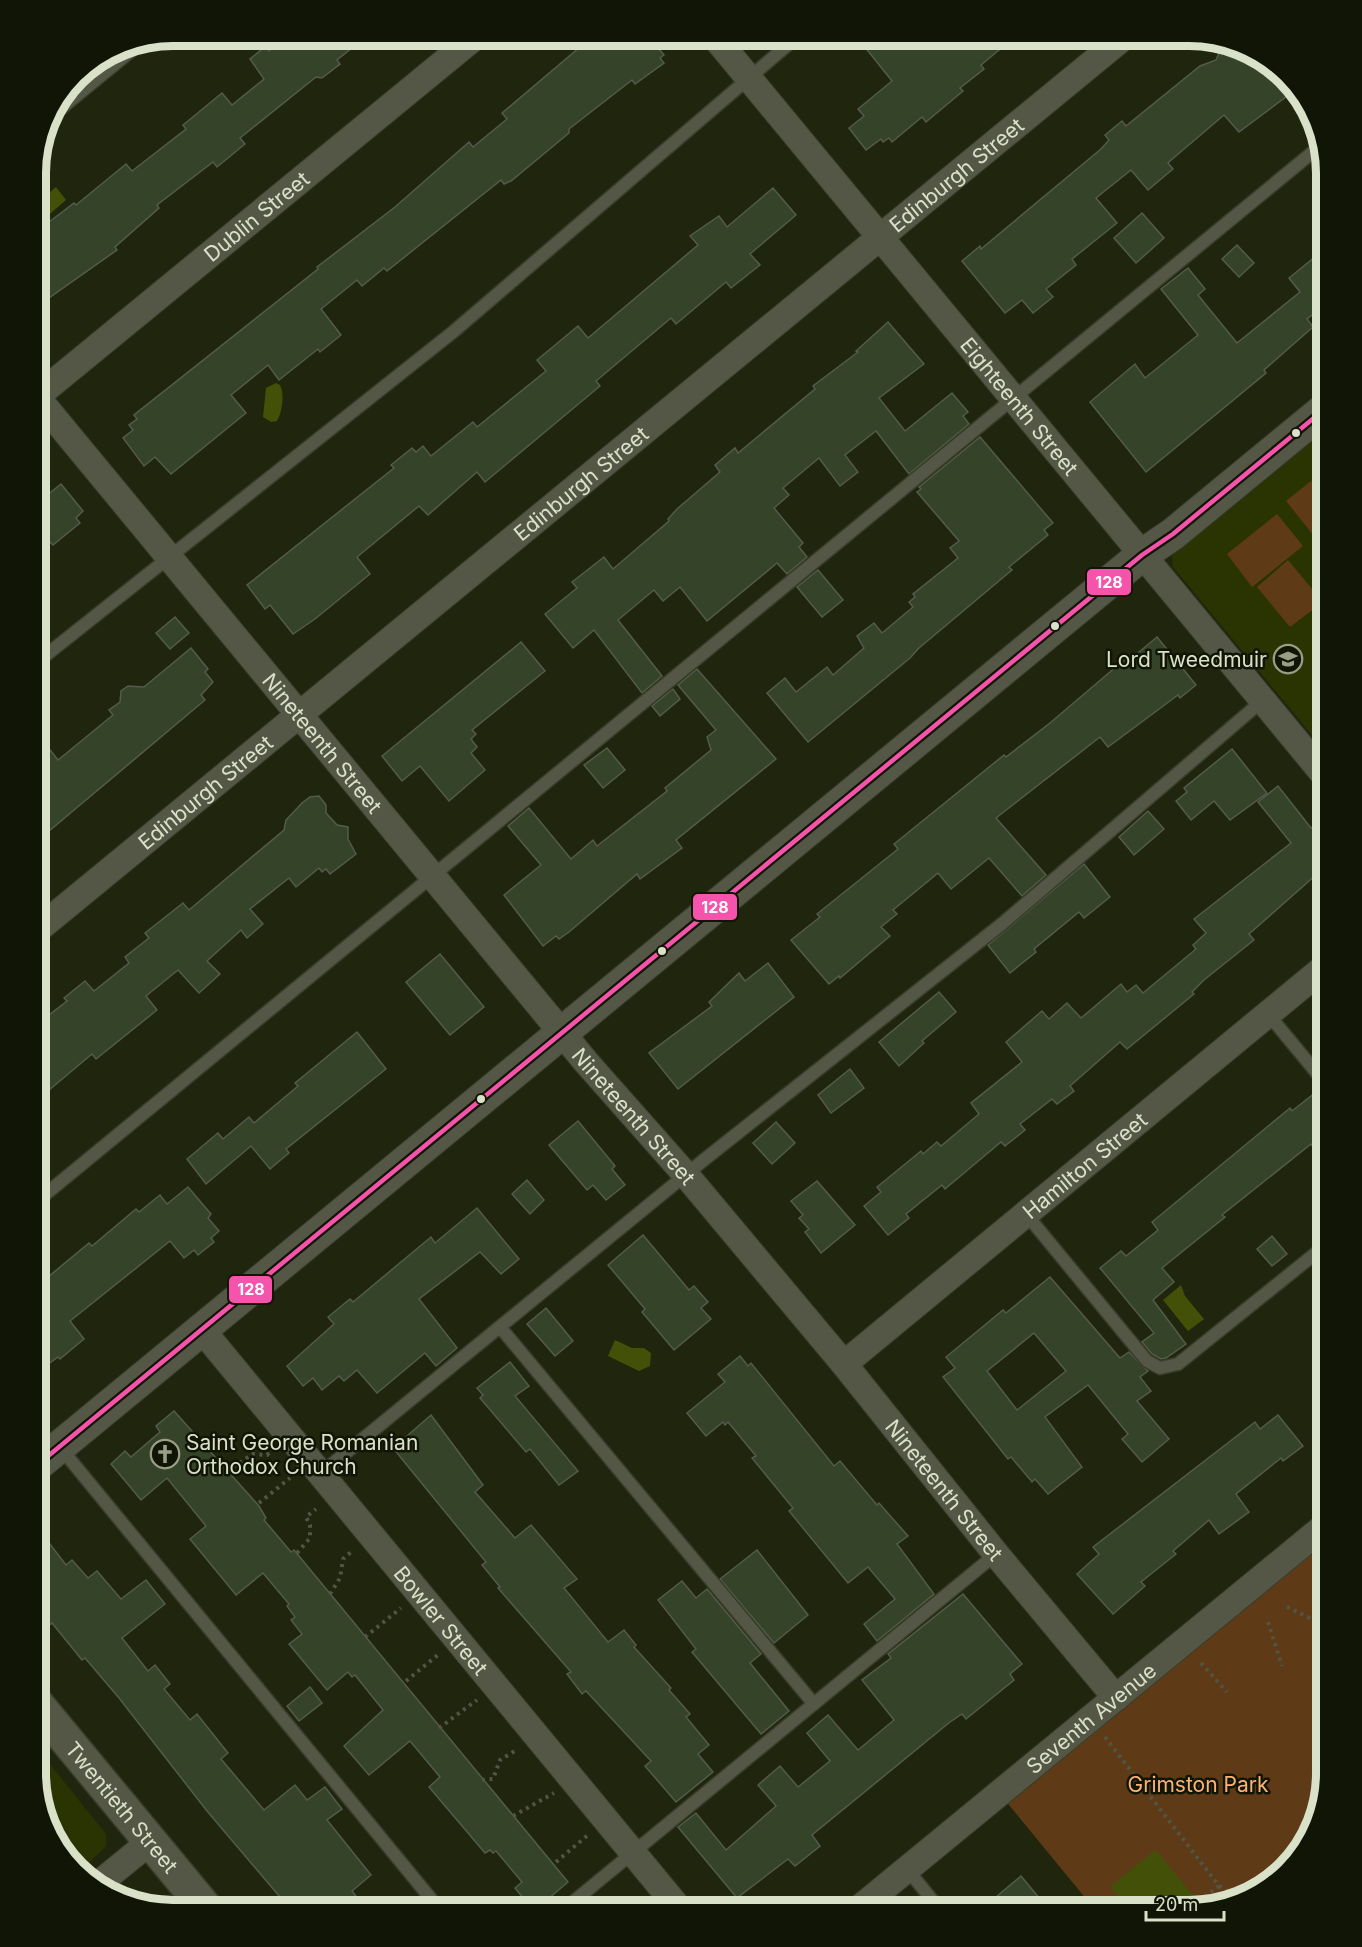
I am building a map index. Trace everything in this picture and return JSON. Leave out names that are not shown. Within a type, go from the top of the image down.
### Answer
[{"type":"main road","name":"Twentieth Street","points":[[46,1714],[199,1900]]},
{"type":"street","name":"Dublin Street","points":[[47,388],[463,46]]},
{"type":"street","name":"Eighteenth Street","points":[[723,47],[1316,765]]},
{"type":"street","name":"Edinburgh Street","points":[[47,922],[1112,47]]},
{"type":"street","name":"Nineteenth Street","points":[[47,410],[562,1032],[686,1175],[844,1364],[996,1554],[1116,1698]]},
{"type":"street","points":[[48,1456],[1142,555],[1173,534],[1316,416]]},
{"type":"street","name":"Hamilton Street","points":[[844,1364],[1316,974]]},
{"type":"street","name":"Bowler Street","points":[[202,1330],[309,1473],[672,1900]]},
{"type":"street","name":"Seventh Avenue","points":[[869,1900],[1316,1533]]},
{"type":"street","points":[[104,1879],[151,1841]]},
{"type":"lane","points":[[47,654],[453,332],[786,47]]},
{"type":"lane","points":[[69,102],[123,57]]},
{"type":"lane","points":[[46,1193],[1313,152]]},
{"type":"lane","points":[[309,1473],[500,1327],[686,1175],[1003,923],[1262,701]]},
{"type":"lane","points":[[1268,1014],[1316,1072]]},
{"type":"lane","points":[[1026,1214],[1147,1362],[1160,1368],[1178,1364],[1316,1253]]},
{"type":"lane","points":[[500,1327],[814,1704]]},
{"type":"lane","points":[[48,1456],[431,1900]]},
{"type":"lane","points":[[575,1900],[996,1554]]},
{"type":"lane","points":[[907,1869],[932,1900]]},
{"type":"path","points":[[227,1471],[240,1461],[253,1455],[267,1455],[278,1447]]},
{"type":"path","points":[[259,1503],[309,1473]]},
{"type":"path","points":[[297,1553],[310,1538],[310,1525],[306,1517],[324,1503]]},
{"type":"path","points":[[330,1594],[340,1578],[343,1559],[359,1546]]},
{"type":"path","points":[[365,1637],[406,1604]]},
{"type":"path","points":[[1287,1607],[1316,1621]]},
{"type":"path","points":[[1268,1622],[1282,1666]]},
{"type":"path","points":[[406,1681],[444,1650]]},
{"type":"path","points":[[1201,1663],[1227,1692]]},
{"type":"path","points":[[439,1728],[482,1696]]},
{"type":"path","points":[[1102,1728],[1107,1742],[1219,1886],[1231,1893]]},
{"type":"path","points":[[482,1780],[493,1779],[500,1760],[512,1755],[523,1745]]},
{"type":"path","points":[[513,1816],[559,1790]]},
{"type":"path","points":[[556,1862],[594,1831]]},
{"type":"path","points":[[1202,1899],[1219,1886]]},
{"type":"shaded area","points":[[56,187],[66,200],[47,216],[47,195]]},
{"type":"shaded area","points":[[276,383],[282,389],[282,403],[277,421],[271,422],[263,417],[266,388]]},
{"type":"shaded area","name":"Lord Tweedmuir","points":[[1316,438],[1316,740],[1173,567],[1173,551],[1190,534],[1202,532]]},
{"type":"shaded area","points":[[1181,1285],[1185,1296],[1204,1319],[1188,1331],[1163,1300]]},
{"type":"shaded area","points":[[615,1340],[632,1348],[644,1348],[651,1353],[650,1366],[639,1371],[608,1356]]},
{"type":"shaded area","points":[[46,1759],[106,1834],[106,1846],[86,1866],[73,1851],[56,1822],[51,1806]]},
{"type":"shaded area","points":[[1155,1850],[1193,1895],[1187,1900],[1121,1900],[1110,1887]]},
{"type":"green space","points":[[1316,477],[1316,538],[1286,501]]},
{"type":"green space","points":[[1277,514],[1303,546],[1252,587],[1227,554]]},
{"type":"green space","points":[[1288,560],[1316,594],[1316,607],[1290,627],[1257,587]]},
{"type":"green space","name":"Grimston Park","points":[[1316,1540],[1316,1774],[1314,1790],[1306,1822],[1298,1837],[1289,1851],[1266,1874],[1237,1891],[1205,1899],[1087,1900],[1000,1794]]},
{"type":"building","points":[[266,46],[269,51],[275,46],[354,46],[337,60],[340,64],[322,78],[316,77],[240,138],[245,144],[217,167],[213,162],[157,205],[159,208],[115,247],[117,250],[47,299],[47,224],[74,203],[76,205],[126,164],[132,171],[186,129],[183,125],[222,93],[232,105],[264,79],[250,59]]},
{"type":"building","points":[[581,46],[657,46],[664,55],[660,58],[664,63],[635,84],[632,80],[569,129],[569,133],[511,181],[504,184],[501,180],[387,271],[384,268],[362,286],[357,280],[321,309],[341,335],[320,352],[318,349],[279,380],[268,365],[231,395],[246,413],[171,474],[155,457],[144,466],[123,438],[133,430],[129,425],[137,419],[134,415],[395,207],[469,142],[473,147],[507,119],[502,113]]},
{"type":"building","points":[[865,47],[1003,47],[981,65],[984,69],[960,88],[963,91],[926,122],[922,117],[892,142],[889,138],[883,142],[881,139],[866,150],[849,128],[864,116],[858,109],[892,81]]},
{"type":"building","points":[[1220,51],[1237,56],[1266,73],[1288,95],[1239,132],[1224,115],[1170,161],[1168,163],[1173,169],[1148,190],[1131,170],[1096,198],[1117,223],[1072,259],[1076,265],[1046,289],[1053,297],[1033,313],[1022,300],[1005,313],[962,261],[980,246],[981,249],[1101,149],[1109,140],[1105,135],[1122,121],[1126,126],[1200,66],[1216,60]]},
{"type":"building","points":[[773,188],[796,215],[750,254],[760,265],[731,288],[726,282],[676,324],[671,318],[596,381],[600,386],[485,482],[477,472],[428,515],[419,506],[357,557],[370,574],[315,619],[293,634],[270,605],[265,609],[247,585],[394,468],[391,465],[412,448],[416,452],[423,446],[431,456],[473,422],[477,427],[546,371],[537,360],[578,326],[588,338],[698,245],[690,236],[719,216],[727,227]]},
{"type":"building","points":[[1142,213],[1164,238],[1136,263],[1114,238]]},
{"type":"building","points":[[1237,245],[1254,263],[1239,277],[1222,259]]},
{"type":"building","points":[[1316,256],[1316,312],[1307,319],[1313,327],[1264,370],[1266,373],[1146,472],[1090,402],[1135,364],[1145,378],[1198,335],[1161,289],[1188,268],[1205,289],[1198,295],[1237,343],[1300,292],[1289,278]]},
{"type":"building","points":[[888,322],[924,364],[879,398],[905,431],[952,393],[968,412],[963,416],[969,424],[909,474],[876,431],[845,455],[858,472],[840,486],[819,458],[783,488],[789,495],[774,508],[803,543],[799,547],[807,557],[787,574],[777,563],[707,621],[680,587],[663,601],[654,590],[618,620],[662,676],[642,693],[594,630],[573,648],[545,614],[577,588],[572,582],[604,557],[613,569],[669,521],[668,519],[677,509],[720,472],[715,465],[735,448],[738,453],[815,389],[813,386],[858,352],[856,351]]},
{"type":"building","points":[[980,437],[1053,523],[1044,530],[1048,535],[1009,567],[1012,570],[910,658],[808,742],[767,693],[785,678],[796,692],[827,667],[833,675],[864,648],[857,636],[874,623],[882,633],[913,607],[909,602],[915,597],[913,594],[958,558],[950,548],[959,541],[917,492],[921,489],[919,487]]},
{"type":"building","points":[[61,484],[83,511],[76,518],[80,523],[53,545],[47,539],[47,495]]},
{"type":"building","points":[[818,570],[843,600],[822,617],[797,587]]},
{"type":"building","points":[[175,617],[189,633],[170,649],[156,633]]},
{"type":"building","points":[[1157,637],[1196,685],[1180,698],[1178,695],[1108,747],[1100,737],[996,818],[1046,875],[1022,896],[989,858],[951,889],[938,873],[893,910],[897,914],[881,927],[890,936],[840,978],[839,976],[829,984],[791,940],[820,917],[817,914],[898,849],[894,844],[1004,755],[1006,757],[1050,723],[1131,654],[1133,657]]},
{"type":"building","points":[[521,642],[545,671],[472,730],[476,734],[471,739],[477,747],[471,753],[485,770],[449,801],[420,766],[402,781],[382,756]]},
{"type":"building","points":[[191,648],[208,669],[205,672],[213,682],[201,695],[205,700],[47,833],[47,746],[58,760],[113,715],[109,710],[120,702],[121,691],[128,686],[144,687]]},
{"type":"building","points":[[697,669],[776,759],[676,840],[682,848],[640,879],[637,874],[569,932],[559,939],[556,936],[543,946],[504,895],[541,865],[508,826],[529,808],[571,859],[593,840],[597,846],[667,791],[665,788],[711,750],[707,737],[716,730],[678,685]]},
{"type":"building","points":[[673,689],[680,699],[660,716],[652,706]]},
{"type":"building","points":[[607,748],[625,770],[603,788],[584,765]]},
{"type":"building","points":[[1232,749],[1267,793],[1230,820],[1214,801],[1191,820],[1176,801],[1187,792],[1184,788]]},
{"type":"building","points":[[1278,786],[1311,828],[1315,825],[1316,875],[1249,934],[1254,940],[1204,980],[1192,992],[1194,994],[1127,1049],[1120,1042],[1070,1086],[1074,1091],[1057,1104],[1052,1099],[1020,1124],[1025,1130],[1005,1146],[1001,1142],[945,1189],[942,1185],[906,1214],[909,1218],[888,1235],[864,1206],[881,1192],[877,1187],[921,1151],[923,1154],[937,1142],[941,1146],[979,1114],[971,1103],[1022,1062],[1006,1042],[1042,1011],[1049,1019],[1067,1003],[1081,1018],[1121,984],[1127,992],[1136,985],[1143,993],[1196,949],[1193,945],[1206,933],[1194,919],[1291,843],[1258,802]]},
{"type":"building","points":[[319,796],[326,805],[326,813],[337,825],[348,827],[348,839],[356,854],[330,874],[326,869],[322,872],[319,868],[296,887],[289,878],[250,909],[263,924],[247,938],[241,930],[207,961],[220,974],[199,993],[178,970],[146,996],[157,1010],[96,1059],[92,1054],[46,1092],[46,1017],[67,1001],[64,998],[85,981],[94,991],[129,963],[125,957],[149,938],[145,933],[183,903],[189,910],[284,830],[286,820],[310,797]]},
{"type":"building","points":[[1148,811],[1164,829],[1134,855],[1119,837]]},
{"type":"building","points":[[1084,864],[1110,897],[1084,918],[1079,912],[1034,949],[1036,952],[1010,973],[988,945]]},
{"type":"building","points":[[440,954],[484,1007],[450,1035],[406,982]]},
{"type":"building","points":[[768,963],[794,997],[678,1089],[649,1053],[712,1006],[709,1002],[739,973],[745,981]]},
{"type":"building","points":[[939,992],[956,1012],[922,1041],[924,1043],[899,1066],[879,1042]]},
{"type":"building","points":[[357,1032],[386,1069],[286,1149],[289,1153],[270,1169],[251,1146],[206,1184],[187,1159],[218,1133],[223,1139],[249,1117],[254,1123],[298,1086],[295,1083]]},
{"type":"building","points":[[850,1069],[864,1088],[831,1113],[818,1095]]},
{"type":"building","points":[[1316,1092],[1316,1150],[1311,1144],[1222,1215],[1225,1217],[1162,1268],[1174,1282],[1153,1300],[1186,1344],[1161,1359],[1152,1354],[1142,1342],[1154,1333],[1100,1268],[1121,1251],[1126,1256],[1158,1230],[1152,1222],[1290,1108],[1292,1111]]},
{"type":"building","points":[[578,1121],[615,1166],[612,1169],[625,1185],[606,1200],[593,1185],[587,1190],[549,1145]]},
{"type":"building","points":[[776,1122],[795,1143],[772,1164],[753,1143]]},
{"type":"building","points":[[527,1180],[544,1200],[530,1214],[512,1194]]},
{"type":"building","points":[[817,1181],[855,1225],[821,1253],[805,1232],[809,1229],[799,1218],[803,1215],[791,1201]]},
{"type":"building","points":[[188,1187],[211,1214],[208,1218],[219,1231],[211,1238],[214,1242],[198,1255],[194,1250],[184,1258],[170,1241],[70,1321],[84,1339],[60,1359],[58,1357],[46,1366],[46,1278],[89,1243],[92,1246],[136,1209],[139,1212],[160,1195],[167,1204]]},
{"type":"building","points":[[477,1208],[519,1259],[501,1274],[480,1252],[419,1299],[457,1348],[436,1366],[425,1353],[377,1393],[357,1370],[344,1381],[339,1376],[322,1390],[313,1378],[303,1386],[287,1366],[334,1324],[328,1317],[350,1299],[353,1302],[431,1237],[435,1243]]},
{"type":"building","points":[[643,1235],[689,1290],[694,1286],[708,1302],[701,1308],[711,1319],[674,1350],[642,1312],[645,1309],[608,1265]]},
{"type":"building","points":[[1272,1236],[1287,1254],[1272,1266],[1257,1249]]},
{"type":"building","points":[[1050,1277],[1120,1358],[1129,1352],[1148,1371],[1140,1377],[1151,1391],[1137,1401],[1169,1439],[1142,1462],[1122,1439],[1128,1434],[1088,1385],[1045,1417],[1082,1467],[1048,1494],[1035,1479],[1032,1482],[1011,1457],[1008,1459],[943,1377],[955,1368],[946,1357],[1003,1310],[1006,1313]],"holes":[[[1034,1333],[1066,1371],[1017,1410],[987,1371]]]},
{"type":"building","points":[[546,1308],[573,1341],[555,1356],[527,1324]]},
{"type":"building","points":[[740,1356],[748,1366],[751,1363],[834,1466],[840,1461],[877,1505],[879,1503],[908,1536],[897,1544],[934,1594],[877,1641],[864,1624],[895,1599],[868,1567],[848,1583],[789,1511],[793,1508],[752,1458],[756,1456],[728,1422],[725,1425],[723,1422],[706,1436],[687,1413],[725,1382],[718,1374]]},
{"type":"building","points":[[510,1362],[529,1386],[515,1396],[578,1471],[559,1485],[530,1449],[526,1452],[480,1398],[483,1395],[477,1388]]},
{"type":"building","points":[[174,1411],[259,1506],[266,1518],[264,1520],[291,1552],[294,1550],[568,1882],[547,1900],[525,1900],[515,1888],[522,1882],[496,1851],[493,1853],[490,1850],[485,1853],[429,1787],[440,1777],[410,1741],[369,1775],[344,1746],[383,1710],[355,1675],[352,1677],[348,1672],[327,1690],[289,1644],[302,1634],[291,1620],[295,1617],[287,1606],[289,1604],[263,1573],[236,1595],[190,1539],[206,1526],[167,1478],[141,1500],[111,1464],[125,1451],[131,1457],[160,1432],[156,1426]]},
{"type":"building","points":[[431,1415],[483,1485],[475,1492],[515,1538],[531,1525],[577,1579],[564,1588],[608,1642],[624,1630],[636,1645],[634,1647],[671,1688],[669,1690],[690,1714],[686,1717],[709,1745],[698,1754],[713,1772],[676,1802],[645,1766],[651,1761],[586,1691],[582,1694],[567,1674],[571,1672],[498,1588],[500,1587],[482,1565],[486,1562],[393,1448]]},
{"type":"building","points":[[1278,1415],[1303,1446],[1283,1461],[1281,1458],[1236,1494],[1249,1512],[1219,1534],[1209,1520],[1173,1551],[1176,1554],[1141,1582],[1145,1586],[1113,1614],[1077,1574],[1099,1554],[1093,1547],[1255,1422],[1260,1429]]},
{"type":"building","points":[[46,1539],[66,1565],[72,1560],[88,1578],[97,1571],[121,1599],[146,1580],[165,1604],[122,1638],[148,1671],[155,1665],[170,1684],[164,1689],[190,1720],[197,1714],[228,1753],[221,1759],[264,1810],[295,1785],[307,1800],[325,1787],[342,1809],[327,1820],[371,1875],[352,1891],[359,1900],[282,1900],[207,1811],[85,1658],[82,1660],[52,1623],[47,1627]]},
{"type":"building","points":[[757,1550],[808,1615],[774,1643],[720,1579]]},
{"type":"building","points":[[682,1581],[696,1598],[707,1589],[761,1654],[750,1663],[789,1711],[761,1734],[692,1652],[696,1649],[658,1600]]},
{"type":"building","points":[[963,1594],[1022,1664],[1010,1674],[1014,1680],[966,1719],[962,1714],[950,1722],[812,1835],[820,1846],[795,1866],[788,1859],[737,1898],[678,1827],[696,1813],[726,1850],[776,1806],[758,1785],[780,1766],[798,1787],[830,1761],[807,1733],[828,1715],[858,1750],[894,1720],[862,1680],[891,1658],[888,1654]]},
{"type":"building","points":[[310,1687],[322,1703],[299,1721],[287,1706]]},
{"type":"building","points":[[1021,1876],[1041,1900],[999,1900],[996,1897]]},
{"type":"transit line","name":"128","points":[[46,1458],[1142,555],[1173,534],[1316,416]]},
{"type":"place","name":"Lord Tweedmuir","points":[[1288,659]]},
{"type":"place","name":"Saint George Romanian Orthodox Church","points":[[165,1454]]}]
